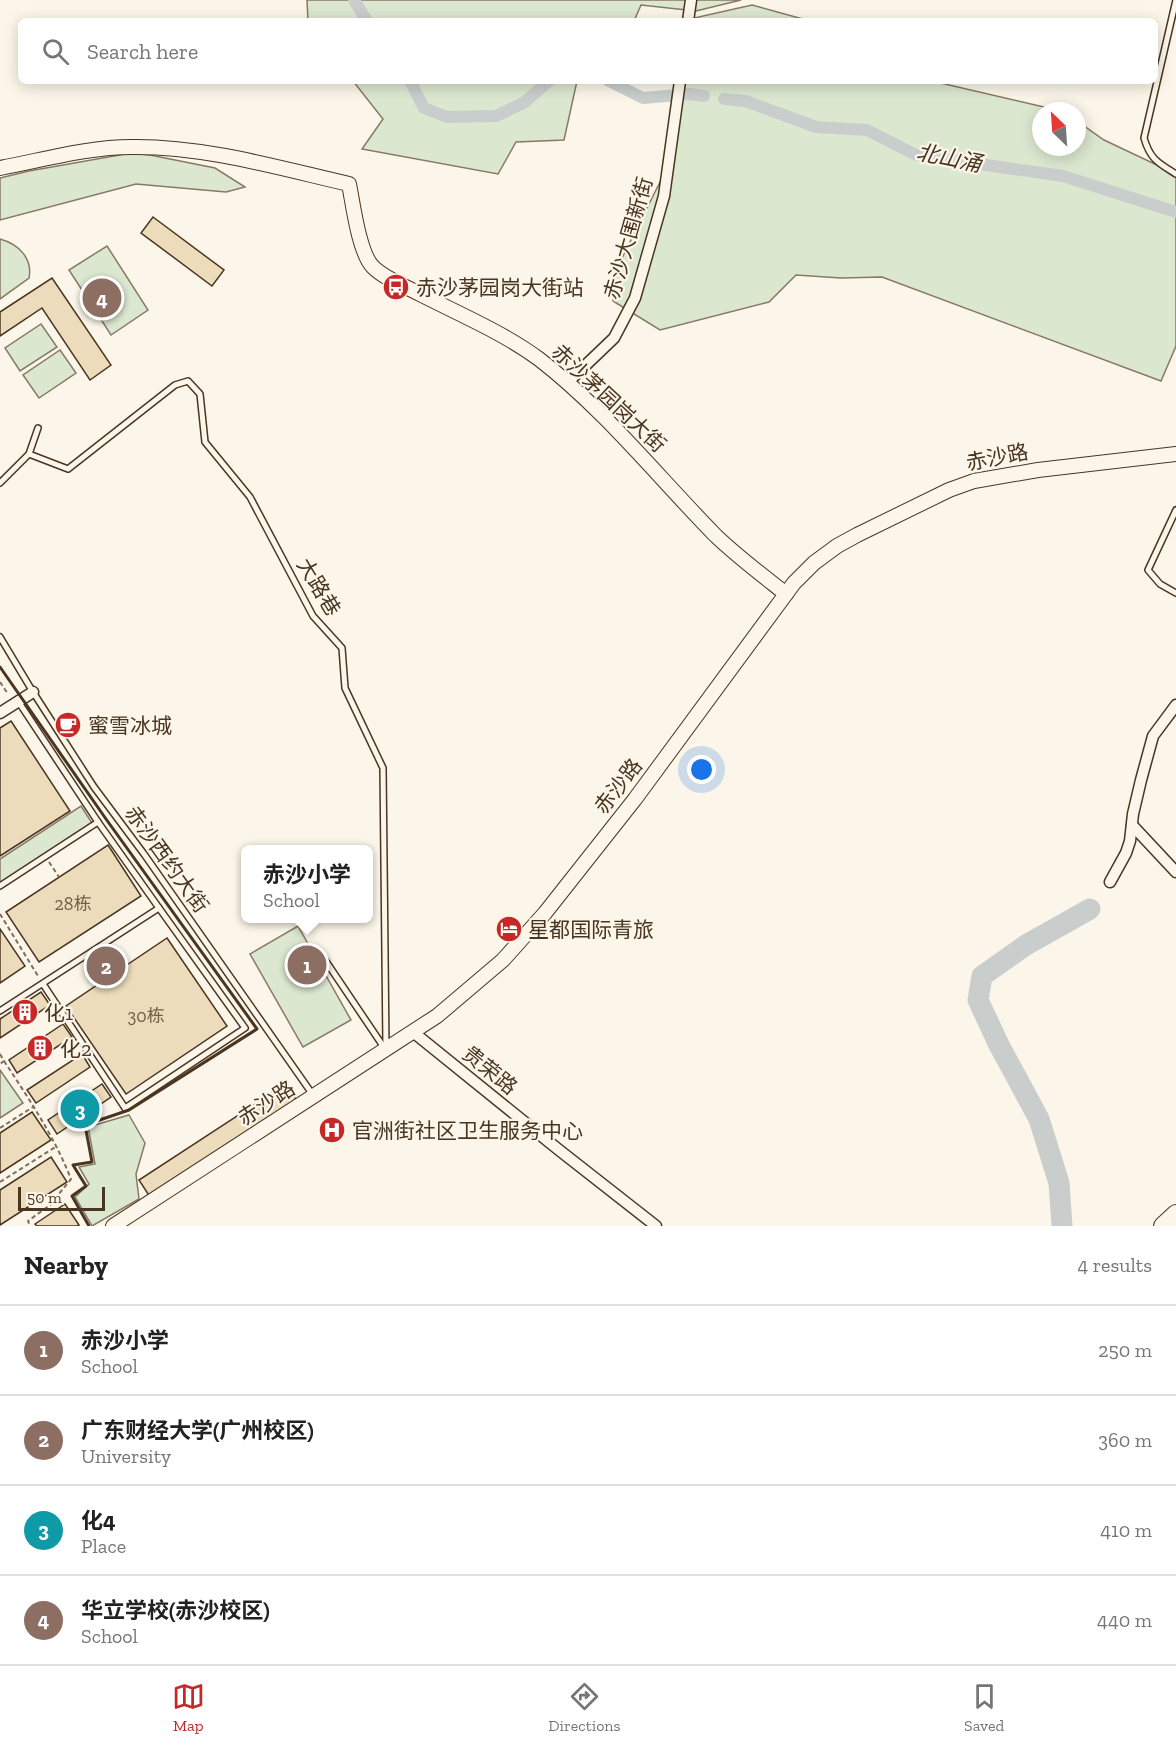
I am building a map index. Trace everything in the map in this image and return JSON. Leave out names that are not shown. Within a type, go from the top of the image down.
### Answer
[{"type":"highway","points":[[1163,1226],[1176,1214]]},
{"type":"street","points":[[688,18],[691,0]]},
{"type":"street","name":"赤沙大围新街","points":[[567,383],[614,338],[635,298],[664,196],[680,84]]},
{"type":"street","name":"赤沙茅园岗大街","points":[[0,168],[110,148],[150,147],[244,160],[349,184],[364,250],[368,261],[375,269],[520,346],[538,358],[567,383],[657,472],[726,545],[786,594]]},
{"type":"street","name":"赤沙路","points":[[114,1226],[413,1032],[488,974],[546,913],[635,799],[794,583],[814,563],[837,546],[915,506],[974,481],[1059,467],[1176,454]]},
{"type":"street","points":[[0,713],[33,692]]},
{"type":"street","points":[[1110,882],[1130,841],[1141,780],[1153,736],[1176,705]]},
{"type":"street","points":[[1132,825],[1176,872]]},
{"type":"street","name":"贵荣路","points":[[413,1032],[656,1226]]},
{"type":"lane","points":[[1158,78],[1176,0]]},
{"type":"lane","points":[[1157,84],[1144,138],[1148,152],[1159,163],[1176,174]]},
{"type":"lane","name":"大路巷","points":[[29,454],[68,469],[176,385],[188,381],[200,394],[205,442],[250,497],[313,616],[342,648],[345,688],[383,768],[386,1050]]},
{"type":"lane","points":[[0,483],[29,454],[38,428]]},
{"type":"lane","points":[[1176,510],[1148,570],[1160,584],[1176,593]]},
{"type":"lane","name":"赤沙西约大街","points":[[0,637],[94,787],[144,854],[314,1096]]},
{"type":"lane","points":[[16,703],[245,1028],[125,1108],[43,984]]},
{"type":"lane","points":[[0,886],[98,822]]},
{"type":"lane","points":[[0,1011],[159,908]]},
{"type":"lane","points":[[321,954],[386,1050]]},
{"type":"path","points":[[0,682],[16,703]]},
{"type":"path","points":[[45,857],[58,877]]},
{"type":"path","points":[[0,914],[43,984]]},
{"type":"path","points":[[0,1054],[57,1146],[71,1179],[50,1205],[28,1221],[30,1226]]},
{"type":"path","points":[[0,1064],[4,1061]]},
{"type":"path","points":[[0,1128],[33,1106]]},
{"type":"path","points":[[0,1182],[57,1146]]},
{"type":"green space","points":[[307,0],[741,0],[696,11],[641,5],[635,18],[308,18]]},
{"type":"green space","points":[[752,5],[799,18],[694,18]]},
{"type":"green space","points":[[355,84],[576,84],[564,140],[516,142],[498,174],[362,149],[383,119]]},
{"type":"green space","points":[[685,84],[945,84],[1032,104],[1032,156],[1086,156],[1086,127],[1104,140],[1176,174],[1176,346],[1161,381],[882,277],[841,278],[796,275],[769,302],[660,330],[613,301],[615,272],[673,156]]},
{"type":"green space","points":[[131,153],[215,168],[245,187],[226,192],[136,184],[0,220],[0,178]]},
{"type":"green space","points":[[0,239],[13,244],[23,253],[30,271],[29,278],[0,299]]},
{"type":"green space","points":[[107,246],[148,310],[111,335],[69,270]]},
{"type":"green space","points":[[41,324],[57,347],[20,371],[5,348]]},
{"type":"green space","points":[[60,350],[76,373],[39,398],[23,375]]},
{"type":"green space","points":[[81,806],[92,823],[0,883],[0,859]]},
{"type":"green space","points":[[298,926],[351,1020],[303,1047],[250,954]]},
{"type":"green space","points":[[0,1070],[23,1103],[0,1118]]},
{"type":"green space","points":[[129,1115],[145,1143],[136,1174],[139,1199],[92,1226],[75,1197],[89,1184],[79,1167],[95,1164],[88,1127]]},
{"type":"building","points":[[153,217],[224,270],[212,286],[141,233]]},
{"type":"building","points":[[52,278],[111,365],[90,380],[42,308],[0,336],[0,312]]},
{"type":"building","points":[[11,721],[70,811],[0,856],[0,728]]},
{"type":"building","points":[[108,845],[141,896],[39,962],[6,912]]},
{"type":"building","points":[[0,929],[25,966],[0,983]]},
{"type":"building","points":[[167,938],[227,1026],[126,1094],[66,1006]]},
{"type":"building","name":"化1","points":[[41,992],[50,1005],[0,1038],[0,1019]]},
{"type":"building","name":"化2","points":[[63,1024],[72,1037],[17,1073],[9,1060]]},
{"type":"building","points":[[82,1054],[90,1067],[36,1103],[27,1090]]},
{"type":"building","points":[[102,1084],[111,1097],[57,1134],[48,1120]]},
{"type":"building","points":[[286,1084],[297,1101],[150,1197],[139,1180]]},
{"type":"building","points":[[32,1112],[51,1140],[0,1173],[0,1133]]},
{"type":"building","points":[[51,1157],[67,1182],[0,1225],[0,1190]]},
{"type":"building","points":[[65,1204],[79,1225],[37,1226],[35,1224]]},
{"type":"waterway","name":"北山涌","points":[[354,0],[365,18]]},
{"type":"waterway","name":"北山涌","points":[[412,84],[424,108],[447,117],[496,116],[525,102],[546,84]]},
{"type":"waterway","name":"北山涌","points":[[615,84],[643,98],[689,94],[704,96]]},
{"type":"waterway","name":"北山涌","points":[[724,99],[745,101],[816,127],[867,130],[916,155],[1063,176],[1176,212]]},
{"type":"waterway","points":[[1062,1226],[1059,1183],[1039,1119],[999,1045],[978,1000],[982,976],[1026,945],[1090,909]]},
{"type":"wall","points":[[0,667],[257,1029],[129,1110],[85,1125],[92,1162],[73,1165],[86,1186],[72,1196],[89,1226]]},
{"type":"place","name":"赤沙茅园岗大街站","points":[[396,287]]},
{"type":"place","name":"华立学校(赤沙校区)","points":[[102,298]]},
{"type":"place","name":"蜜雪冰城","points":[[68,725]]},
{"type":"place","name":"星都国际青旅","points":[[509,929]]},
{"type":"place","name":"赤沙小学","points":[[307,965]]},
{"type":"place","name":"广东财经大学(广州校区)","points":[[106,966]]},
{"type":"place","name":"化1","points":[[25,1012]]},
{"type":"place","name":"化2","points":[[40,1048]]},
{"type":"place","name":"化4","points":[[80,1109]]},
{"type":"place","name":"官洲街社区卫生服务中心","points":[[332,1130]]}]
